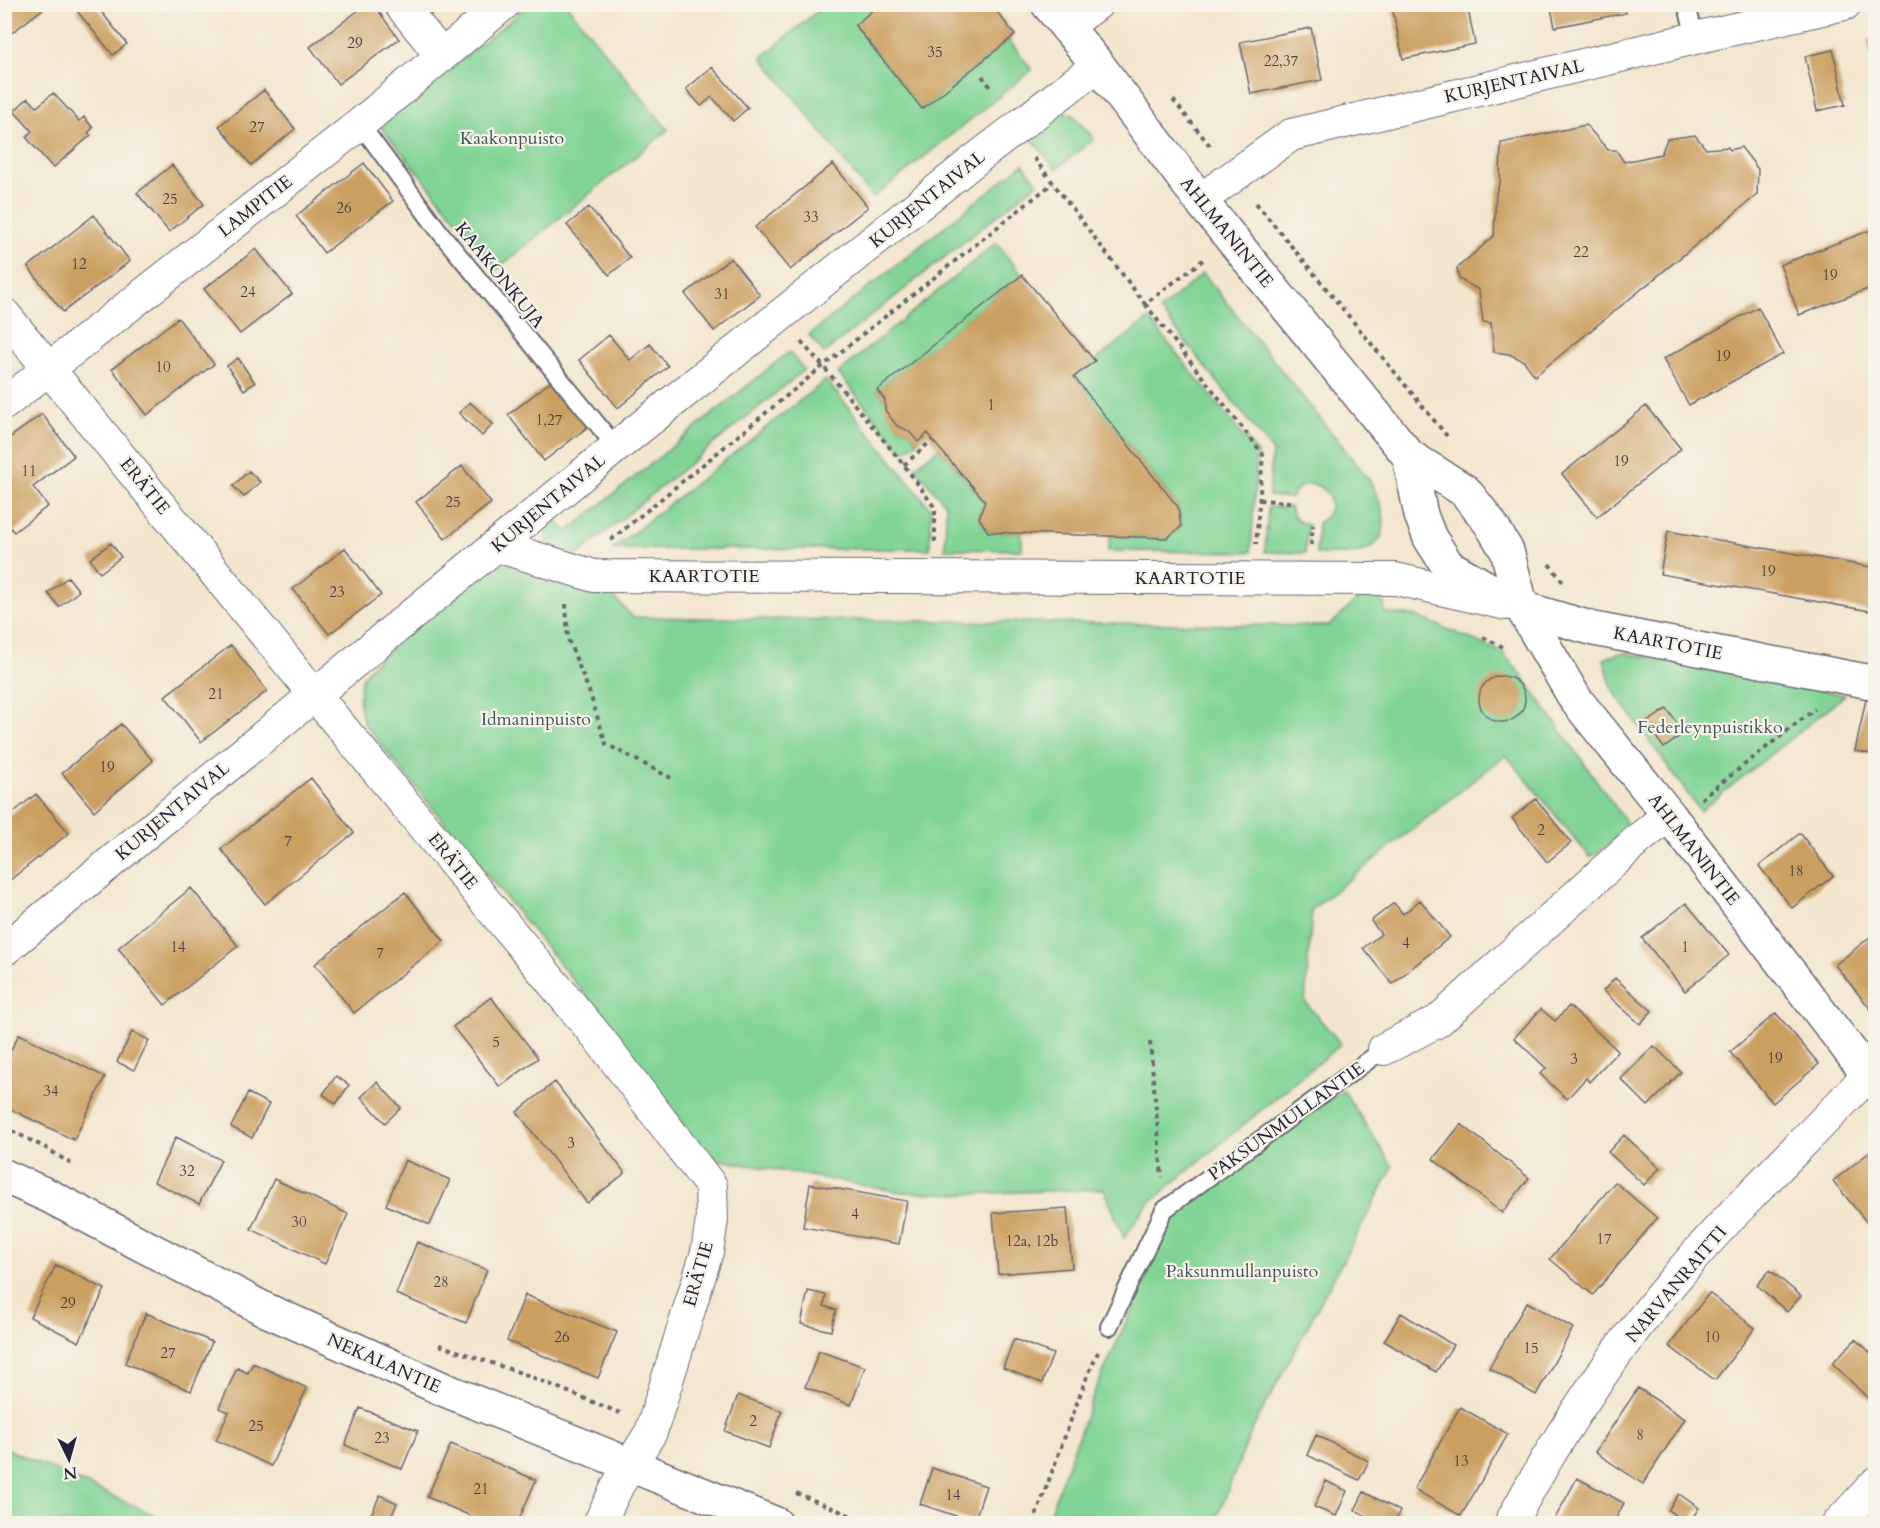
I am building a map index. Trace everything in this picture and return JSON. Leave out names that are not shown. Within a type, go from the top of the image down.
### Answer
[{"type":"street","points":[[400,4],[441,56]]},
{"type":"street","name":"LAMPITIE","points":[[4,404],[360,124],[504,4]]},
{"type":"street","points":[[1057,16],[1096,4]]},
{"type":"street","name":"KURJENTAIVAL","points":[[1200,200],[1291,135],[1845,4]]},
{"type":"street","name":"AHLMANINTIE","points":[[1057,16],[1098,65],[1200,200],[1409,456],[1465,491],[1490,523],[1507,551],[1522,608],[1576,700],[1873,1076]]},
{"type":"street","name":"KURJENTAIVAL","points":[[4,950],[616,447],[1013,130],[1098,65]]},
{"type":"street","name":"ERÄTIE","points":[[4,314],[592,1030],[711,1186],[712,1220],[707,1252],[653,1427],[646,1443],[618,1485],[599,1524]]},
{"type":"street","name":"AHLMANINTIE","points":[[1409,456],[1421,515],[1430,538],[1448,566],[1522,608]]},
{"type":"street","name":"KAARTOTIE","points":[[497,546],[594,576],[1396,579],[1522,608],[1594,629],[1863,681]]},
{"type":"street","name":"PAKSUNMULLANTIE","points":[[1384,1049],[1438,1021],[1640,838],[1669,815]]},
{"type":"street","name":"NARVANRAITTI","points":[[1510,1524],[1549,1454],[1650,1310],[1699,1252],[1873,1076]]},
{"type":"street","name":"NEKALANTIE","points":[[4,1176],[49,1196],[266,1310],[445,1390],[776,1524]]},
{"type":"street","points":[[1838,1524],[1875,1483]]},
{"type":"lane","points":[[1686,4],[1696,38]]},
{"type":"lane","name":"KAAKONKUJA","points":[[360,124],[439,231],[616,447]]},
{"type":"lane","name":"PAKSUNMULLANTIE","points":[[1109,1326],[1164,1210],[1384,1049]]},
{"type":"path","points":[[982,76],[993,90]]},
{"type":"path","points":[[1013,130],[1263,454],[1256,551]]},
{"type":"path","points":[[603,546],[823,366],[1053,183]]},
{"type":"path","points":[[1145,304],[1204,260]]},
{"type":"path","points":[[779,317],[823,366],[904,465],[935,508],[935,548]]},
{"type":"path","points":[[904,465],[932,440]]},
{"type":"path","points":[[1260,500],[1290,502]]},
{"type":"path","points":[[574,570],[566,605],[568,639],[589,691],[606,744],[671,778]]},
{"type":"path","points":[[1699,801],[1863,681]]},
{"type":"path","points":[[1150,1041],[1164,1210]]},
{"type":"path","points":[[4,1127],[46,1148],[76,1167]]},
{"type":"path","points":[[1033,1524],[1084,1384],[1109,1326]]},
{"type":"path","points":[[430,1342],[527,1375],[653,1427]]},
{"type":"path","points":[[793,1491],[870,1524]]},
{"type":"green space","name":"Kaakonpuisto","points":[[566,4],[668,130],[497,269],[380,126],[529,5]]},
{"type":"green space","points":[[880,4],[855,25],[922,109],[1009,40],[1032,70],[873,198],[762,57],[825,5]]},
{"type":"green space","points":[[1064,112],[1073,115],[1094,139],[1056,169],[1027,134],[1055,113]]},
{"type":"green space","points":[[1023,164],[1038,183],[824,353],[809,335]]},
{"type":"green space","points":[[996,243],[1022,275],[878,390],[897,426],[909,431],[918,442],[903,452],[838,373]]},
{"type":"green space","points":[[1203,273],[1368,478],[1378,497],[1384,518],[1380,538],[1374,545],[1352,554],[1316,554],[1318,523],[1327,514],[1330,505],[1329,496],[1316,485],[1307,484],[1298,488],[1291,498],[1269,496],[1272,450],[1160,310]]},
{"type":"green space","points":[[1149,319],[1257,453],[1251,552],[1108,551],[1110,536],[1167,538],[1181,527],[1178,507],[1074,377]]},
{"type":"green space","points":[[789,352],[804,370],[574,558],[551,550],[546,534],[554,518],[567,532]]},
{"type":"green space","points":[[826,380],[931,509],[930,549],[613,549]]},
{"type":"green space","points":[[939,448],[985,501],[979,518],[988,532],[1022,533],[1022,550],[945,549],[946,505],[915,467]]},
{"type":"green space","points":[[1268,507],[1290,507],[1296,519],[1308,525],[1305,553],[1265,552]]},
{"type":"green space","name":"Idmaninpuisto","points":[[500,564],[513,564],[557,584],[605,588],[633,617],[1329,626],[1360,597],[1383,598],[1385,613],[1416,616],[1502,652],[1520,673],[1626,822],[1616,838],[1590,857],[1506,755],[1312,909],[1305,1002],[1341,1044],[1148,1204],[1124,1238],[1104,1189],[962,1194],[900,1192],[708,1158],[616,1033],[364,724],[359,696],[362,679],[368,670],[381,656],[440,607],[488,569]]},
{"type":"green space","name":"Federleynpuistikko","points":[[1625,653],[1845,695],[1700,811],[1612,689],[1604,659]]},
{"type":"green space","name":"Paksunmullanpuisto","points":[[1343,1090],[1393,1167],[1250,1434],[1215,1523],[1046,1523],[1095,1391],[1175,1214]]},
{"type":"green space","points":[[5,1448],[172,1523],[5,1523]]},
{"type":"building","points":[[4,4],[49,4],[4,39]]},
{"type":"building","points":[[85,4],[95,4],[127,44],[113,55],[77,11]]},
{"type":"building","points":[[367,4],[373,4],[399,39],[338,84],[310,47]]},
{"type":"building","points":[[418,4],[443,4],[428,17]]},
{"type":"building","points":[[880,4],[937,4],[942,10],[948,4],[991,4],[1015,35],[922,109],[855,25]]},
{"type":"building","points":[[1403,4],[1467,4],[1475,44],[1403,59],[1392,7]]},
{"type":"building","points":[[1550,4],[1624,4],[1626,13],[1555,27]]},
{"type":"building","points":[[1311,28],[1322,80],[1251,94],[1240,42]]},
{"type":"building","points":[[1876,38],[1876,73],[1875,73],[1867,40]]},
{"type":"building","points":[[1833,50],[1845,105],[1817,111],[1805,56]]},
{"type":"building","points":[[712,67],[748,108],[733,121],[712,97],[701,106],[686,89]]},
{"type":"building","points":[[264,90],[295,129],[251,165],[219,126]]},
{"type":"building","points":[[53,93],[79,121],[84,117],[93,128],[88,133],[91,135],[53,168],[26,137],[32,131],[14,111],[28,98],[37,107]]},
{"type":"building","points":[[1586,125],[1608,150],[1616,150],[1624,162],[1661,154],[1667,139],[1695,135],[1706,149],[1728,147],[1730,150],[1741,147],[1758,169],[1757,195],[1535,376],[1524,361],[1509,354],[1494,352],[1491,323],[1483,322],[1479,290],[1459,279],[1457,268],[1494,236],[1496,193],[1500,182],[1501,143]]},
{"type":"building","points":[[364,163],[393,201],[324,253],[296,216]]},
{"type":"building","points":[[833,164],[868,207],[790,270],[755,227]]},
{"type":"building","points":[[172,165],[204,204],[169,232],[137,193]]},
{"type":"building","points":[[589,207],[630,258],[609,275],[567,225]]},
{"type":"building","points":[[94,215],[130,261],[63,312],[28,267]]},
{"type":"building","points":[[1876,228],[1876,286],[1799,315],[1780,265]]},
{"type":"building","points":[[256,249],[292,294],[240,334],[204,289]]},
{"type":"building","points":[[731,258],[760,295],[714,331],[685,294]]},
{"type":"building","points":[[1022,275],[1095,361],[1074,377],[1178,507],[1181,527],[1167,538],[988,532],[979,518],[985,501],[928,433],[918,442],[909,431],[897,426],[885,410],[885,400],[877,390]]},
{"type":"building","points":[[1758,307],[1783,354],[1689,405],[1663,359]]},
{"type":"building","points":[[178,318],[214,364],[147,415],[112,369]]},
{"type":"building","points":[[609,335],[630,360],[650,344],[668,366],[618,408],[579,360]]},
{"type":"building","points":[[238,358],[255,383],[244,390],[227,366]]},
{"type":"building","points":[[554,379],[590,425],[544,461],[508,415]]},
{"type":"building","points":[[470,402],[493,424],[482,436],[459,413]]},
{"type":"building","points":[[1646,406],[1681,449],[1597,517],[1562,474]]},
{"type":"building","points":[[42,414],[74,456],[33,487],[48,506],[14,532],[4,520],[4,442]]},
{"type":"building","points":[[462,466],[491,503],[445,539],[416,502]]},
{"type":"building","points":[[249,471],[260,482],[244,497],[233,486]]},
{"type":"building","points":[[1668,531],[1876,568],[1876,612],[1660,574]]},
{"type":"building","points":[[111,543],[121,557],[100,573],[90,559]]},
{"type":"building","points":[[345,548],[381,595],[329,634],[293,589]]},
{"type":"building","points":[[68,577],[79,591],[59,607],[48,593]]},
{"type":"building","points":[[231,645],[267,691],[201,742],[165,696]]},
{"type":"building","points":[[1502,676],[1518,683],[1525,699],[1518,715],[1502,722],[1486,715],[1479,699],[1486,683]]},
{"type":"building","points":[[1866,699],[1876,701],[1876,755],[1855,751]]},
{"type":"building","points":[[1667,709],[1684,733],[1664,748],[1646,723]]},
{"type":"building","points":[[121,724],[153,761],[94,811],[62,773]]},
{"type":"building","points":[[311,778],[354,833],[265,904],[221,849]]},
{"type":"building","points":[[36,794],[69,833],[10,880],[4,873],[4,820]]},
{"type":"building","points":[[1536,799],[1571,843],[1547,862],[1512,818]]},
{"type":"building","points":[[1800,833],[1833,876],[1792,908],[1759,866]]},
{"type":"building","points":[[191,888],[238,946],[165,1005],[118,948]]},
{"type":"building","points":[[405,892],[444,941],[354,1013],[315,964]]},
{"type":"building","points":[[1420,900],[1450,937],[1392,984],[1363,948],[1381,934],[1371,921],[1394,903],[1403,914]]},
{"type":"building","points":[[1686,903],[1729,955],[1685,991],[1642,938]]},
{"type":"building","points":[[1876,932],[1876,1010],[1873,1012],[1835,965]]},
{"type":"building","points":[[1615,978],[1652,1011],[1640,1024],[1603,991]]},
{"type":"building","points":[[491,997],[538,1058],[500,1087],[453,1027]]},
{"type":"building","points":[[1569,1006],[1618,1051],[1589,1082],[1586,1078],[1567,1099],[1540,1074],[1546,1068],[1514,1038],[1541,1009],[1555,1021]]},
{"type":"building","points":[[1776,1013],[1819,1064],[1773,1103],[1730,1052]]},
{"type":"building","points":[[132,1032],[149,1040],[134,1070],[117,1062]]},
{"type":"building","points":[[19,1034],[105,1077],[74,1140],[4,1106],[4,1064]]},
{"type":"building","points":[[1654,1046],[1681,1072],[1648,1106],[1621,1079]]},
{"type":"building","points":[[336,1076],[349,1085],[336,1104],[323,1094]]},
{"type":"building","points":[[377,1082],[401,1108],[385,1123],[361,1097]]},
{"type":"building","points":[[555,1082],[625,1173],[587,1203],[517,1112]]},
{"type":"building","points":[[248,1093],[269,1104],[252,1138],[231,1127]]},
{"type":"building","points":[[1461,1124],[1529,1178],[1502,1213],[1433,1159]]},
{"type":"building","points":[[1624,1135],[1660,1168],[1644,1185],[1608,1152]]},
{"type":"building","points":[[176,1137],[221,1160],[199,1204],[154,1182]]},
{"type":"building","points":[[1876,1147],[1876,1227],[1873,1230],[1833,1181]]},
{"type":"building","points":[[405,1160],[450,1180],[430,1225],[386,1205]]},
{"type":"building","points":[[274,1179],[348,1214],[325,1264],[251,1229]]},
{"type":"building","points":[[1615,1182],[1657,1218],[1593,1295],[1550,1259]]},
{"type":"building","points":[[810,1184],[907,1201],[899,1244],[803,1227]]},
{"type":"building","points":[[1067,1208],[1072,1268],[998,1274],[993,1213]]},
{"type":"building","points":[[417,1242],[487,1270],[466,1323],[396,1294]]},
{"type":"building","points":[[56,1265],[105,1289],[79,1342],[30,1317]]},
{"type":"building","points":[[1770,1270],[1801,1296],[1787,1312],[1757,1285]]},
{"type":"building","points":[[808,1291],[826,1295],[824,1306],[836,1310],[831,1331],[801,1324]]},
{"type":"building","points":[[1709,1293],[1755,1328],[1715,1380],[1669,1346]]},
{"type":"building","points":[[525,1295],[617,1332],[598,1378],[507,1341]]},
{"type":"building","points":[[1527,1302],[1573,1328],[1536,1395],[1489,1368]]},
{"type":"building","points":[[146,1313],[212,1342],[191,1391],[125,1363]]},
{"type":"building","points":[[1401,1313],[1453,1345],[1436,1372],[1384,1341]]},
{"type":"building","points":[[1014,1339],[1053,1354],[1042,1383],[1003,1368]]},
{"type":"building","points":[[1856,1339],[1876,1358],[1876,1401],[1873,1403],[1832,1363]]},
{"type":"building","points":[[819,1351],[865,1367],[851,1405],[805,1387]]},
{"type":"building","points":[[253,1363],[307,1388],[271,1466],[216,1440],[229,1412],[219,1408],[237,1368],[248,1373]]},
{"type":"building","points":[[1638,1388],[1685,1419],[1643,1484],[1595,1452]]},
{"type":"building","points":[[738,1395],[782,1411],[769,1448],[725,1431]]},
{"type":"building","points":[[1460,1407],[1508,1434],[1461,1516],[1414,1489]]},
{"type":"building","points":[[360,1408],[418,1431],[402,1469],[345,1445]]},
{"type":"building","points":[[1316,1435],[1369,1461],[1359,1480],[1307,1455]]},
{"type":"building","points":[[451,1444],[536,1480],[517,1524],[489,1524],[427,1497]]},
{"type":"building","points":[[932,1468],[986,1486],[974,1522],[920,1504]]},
{"type":"building","points":[[1577,1478],[1624,1503],[1613,1524],[1552,1524]]},
{"type":"building","points":[[1326,1481],[1347,1491],[1336,1516],[1314,1507]]},
{"type":"building","points":[[1364,1492],[1400,1511],[1394,1524],[1381,1524],[1355,1510]]},
{"type":"building","points":[[1679,1494],[1699,1508],[1688,1524],[1668,1510]]},
{"type":"building","points":[[380,1495],[397,1503],[388,1524],[367,1524]]}]
